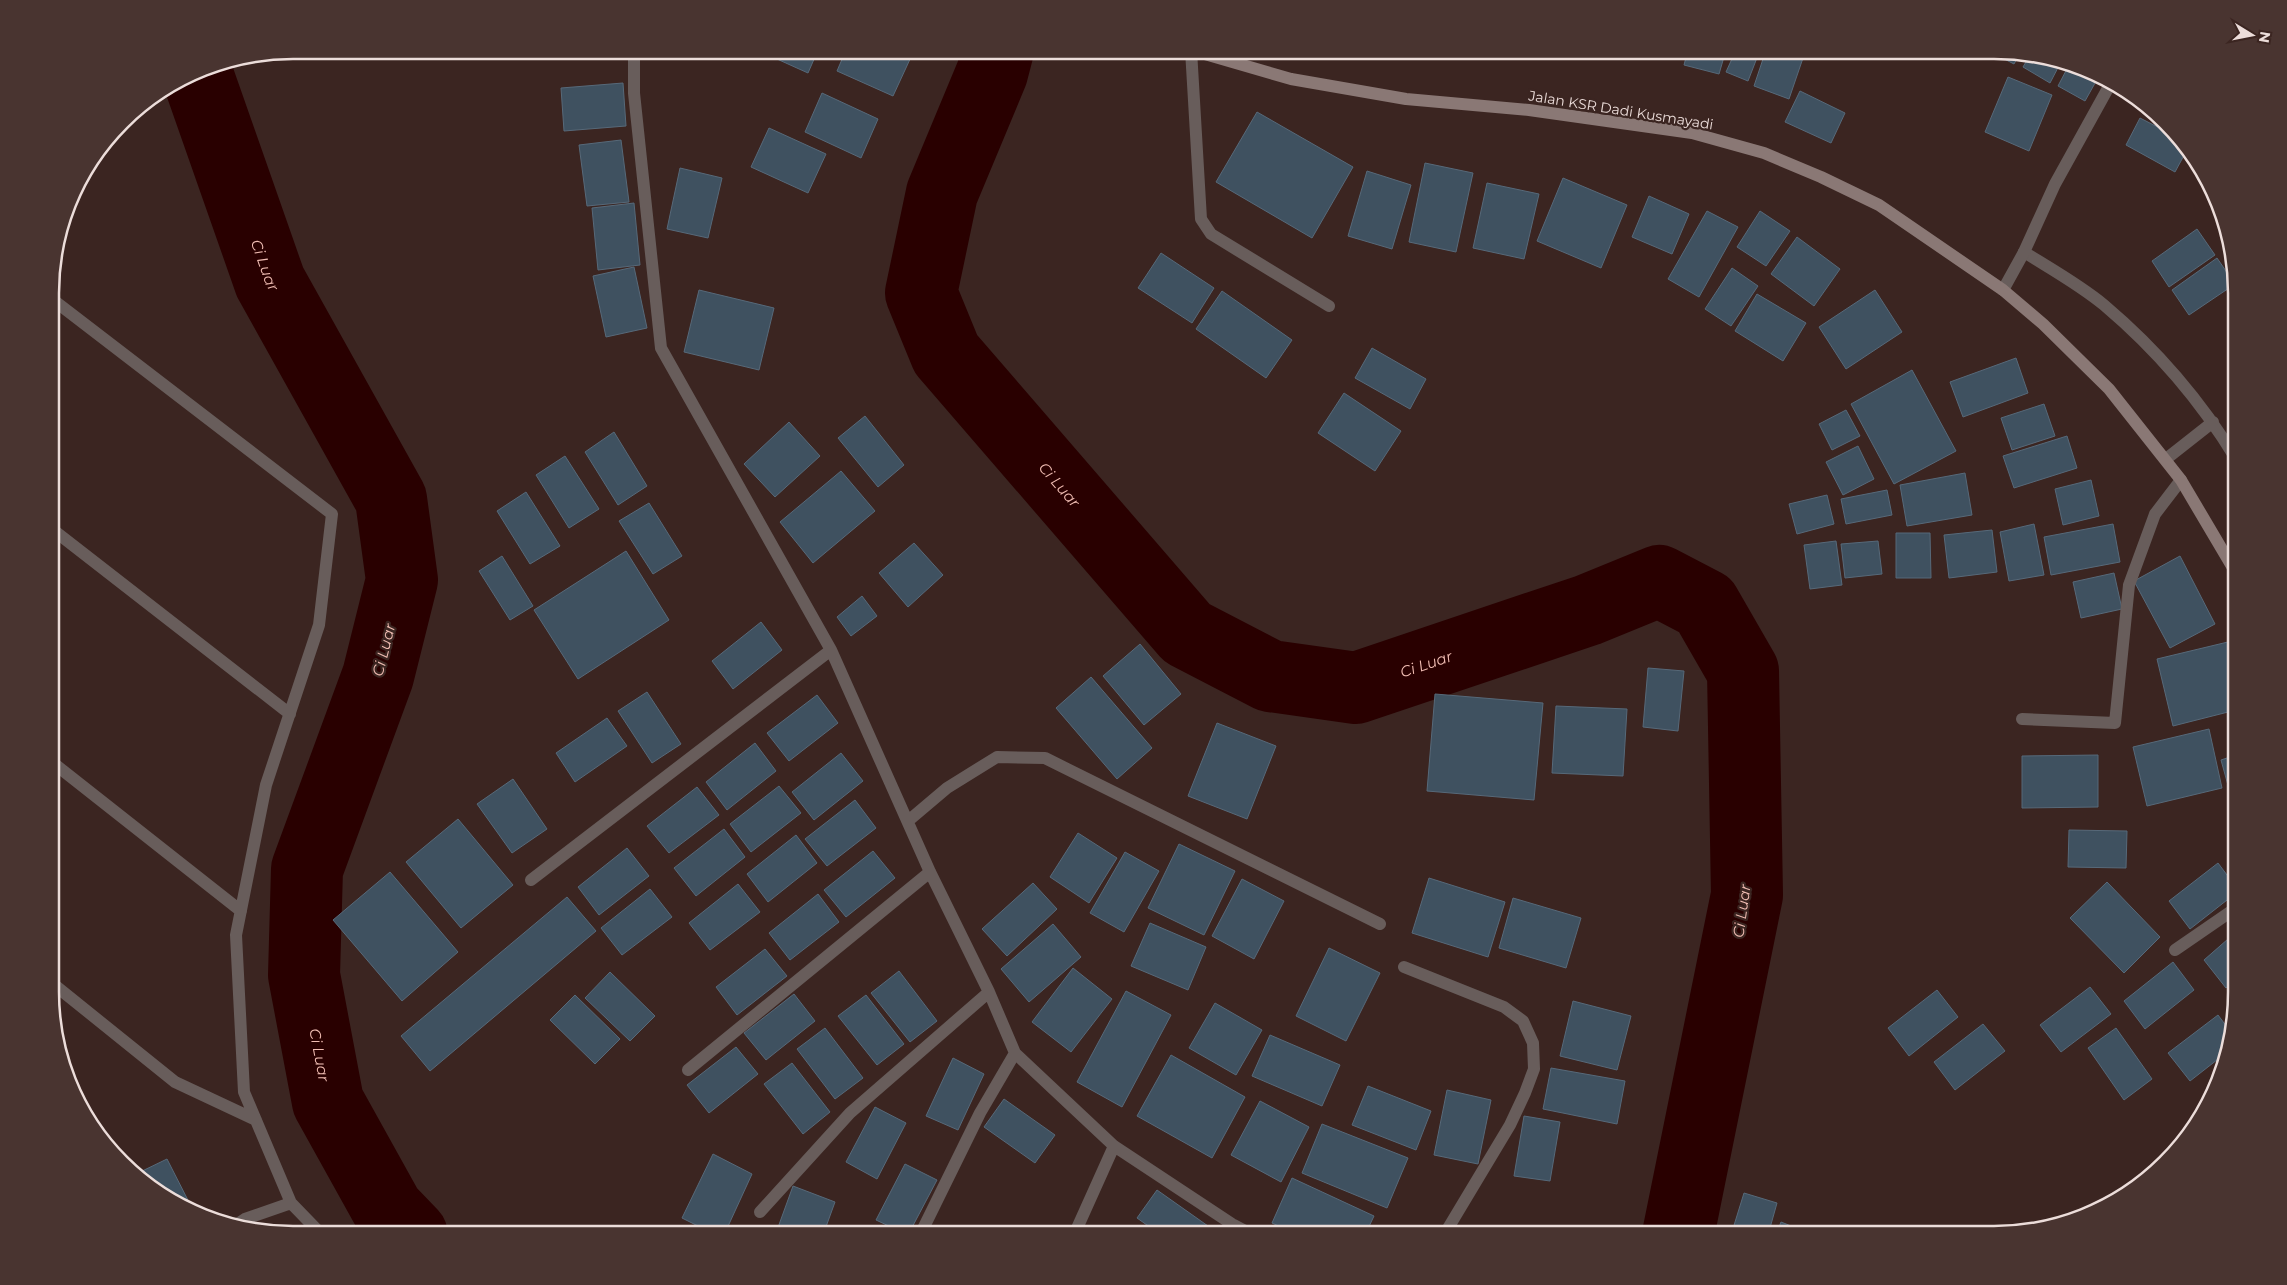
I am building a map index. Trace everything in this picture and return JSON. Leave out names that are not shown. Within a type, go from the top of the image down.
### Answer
[{"type":"main road","name":"Jalan KSR Dadi Kusmayadi","points":[[1222,59],[1291,79],[1406,99],[1529,110],[1692,133],[1764,153],[1821,177],[1879,205],[2004,290],[2043,324],[2109,389],[2181,480],[2228,560]]},
{"type":"street","points":[[634,59],[634,93],[661,348],[831,650],[930,872],[989,992],[1015,1053],[1114,1146],[1223,1226]]},
{"type":"street","points":[[1191,59],[1200,219],[1211,234],[1330,306]]},
{"type":"street","points":[[2004,290],[2024,252],[2055,184],[2108,88]]},
{"type":"street","points":[[2024,252],[2103,305],[2189,390],[2228,446]]},
{"type":"street","points":[[59,304],[332,514],[320,625],[266,785],[236,935],[244,1092],[291,1203],[313,1226]]},
{"type":"street","points":[[2166,459],[2213,422]]},
{"type":"street","points":[[2022,718],[2115,723],[2129,585],[2155,514],[2181,480]]},
{"type":"street","points":[[59,534],[290,714]]},
{"type":"street","points":[[531,880],[831,650]]},
{"type":"street","points":[[908,821],[947,788],[997,757],[1045,758],[1380,924]]},
{"type":"street","points":[[59,768],[241,911]]},
{"type":"street","points":[[688,1070],[930,872]]},
{"type":"street","points":[[2175,950],[2228,914]]},
{"type":"street","points":[[1404,967],[1504,1007],[1523,1022],[1533,1043],[1534,1069],[1518,1109],[1449,1226]]},
{"type":"street","points":[[59,989],[176,1082],[256,1120]]},
{"type":"street","points":[[760,1212],[850,1113],[989,992]]},
{"type":"street","points":[[924,1226],[980,1113],[1015,1053]]},
{"type":"street","points":[[1078,1226],[1114,1146]]},
{"type":"street","points":[[242,1221],[291,1203]]},
{"type":"building","points":[[777,59],[814,59],[808,73]]},
{"type":"building","points":[[842,59],[910,59],[893,96],[837,71]]},
{"type":"building","points":[[1686,59],[1723,59],[1719,74],[1684,65]]},
{"type":"building","points":[[1732,59],[1757,59],[1748,81],[1726,72]]},
{"type":"building","points":[[1763,59],[1803,59],[1789,99],[1754,86]]},
{"type":"building","points":[[2004,59],[2016,60],[2014,64]]},
{"type":"building","points":[[2026,61],[2058,68],[2050,83],[2023,67]]},
{"type":"building","points":[[2066,70],[2096,82],[2085,101],[2058,86]]},
{"type":"building","points":[[2008,77],[2052,95],[2029,151],[1985,132]]},
{"type":"building","points":[[623,83],[626,126],[564,131],[561,88]]},
{"type":"building","points":[[1800,91],[1845,113],[1831,143],[1785,122]]},
{"type":"building","points":[[822,93],[878,119],[861,158],[805,132]]},
{"type":"building","points":[[1257,112],[1353,167],[1312,238],[1216,182]]},
{"type":"building","points":[[2140,118],[2162,129],[2184,156],[2175,172],[2126,145]]},
{"type":"building","points":[[769,128],[826,154],[808,193],[751,167]]},
{"type":"building","points":[[621,140],[629,202],[587,206],[579,145]]},
{"type":"building","points":[[1425,163],[1473,173],[1456,252],[1409,242]]},
{"type":"building","points":[[680,168],[722,178],[708,238],[667,229]]},
{"type":"building","points":[[1367,171],[1411,185],[1392,249],[1348,236]]},
{"type":"building","points":[[1563,178],[1627,205],[1601,268],[1537,241]]},
{"type":"building","points":[[1487,183],[1539,194],[1524,259],[1473,248]]},
{"type":"building","points":[[1649,196],[1689,214],[1672,254],[1632,237]]},
{"type":"building","points":[[634,203],[640,265],[598,270],[592,208]]},
{"type":"building","points":[[1707,211],[1738,227],[1699,297],[1668,279]]},
{"type":"building","points":[[1760,211],[1790,231],[1766,266],[1737,247]]},
{"type":"building","points":[[2197,229],[2215,255],[2169,287],[2152,261]]},
{"type":"building","points":[[1797,237],[1840,269],[1814,306],[1771,274]]},
{"type":"building","points":[[1161,253],[1214,288],[1192,323],[1138,288]]},
{"type":"building","points":[[2217,258],[2227,273],[2228,289],[2189,315],[2172,290]]},
{"type":"building","points":[[634,267],[647,328],[606,337],[593,276]]},
{"type":"building","points":[[1732,268],[1758,286],[1731,326],[1705,309]]},
{"type":"building","points":[[699,290],[774,308],[759,370],[684,352]]},
{"type":"building","points":[[1875,290],[1902,332],[1846,369],[1819,327]]},
{"type":"building","points":[[1222,291],[1292,340],[1266,378],[1196,329]]},
{"type":"building","points":[[1757,294],[1806,323],[1783,361],[1735,331]]},
{"type":"building","points":[[1372,348],[1426,379],[1410,409],[1355,378]]},
{"type":"building","points":[[2016,358],[2028,393],[1963,417],[1950,382]]},
{"type":"building","points":[[1912,370],[1956,451],[1894,484],[1851,404]]},
{"type":"building","points":[[1344,393],[1401,431],[1375,471],[1318,433]]},
{"type":"building","points":[[2044,404],[2055,436],[2012,450],[2001,418]]},
{"type":"building","points":[[1846,410],[1860,436],[1832,450],[1819,424]]},
{"type":"building","points":[[865,416],[904,465],[878,487],[838,438]]},
{"type":"building","points":[[789,422],[820,456],[775,497],[744,464]]},
{"type":"building","points":[[614,432],[647,486],[618,505],[585,452]]},
{"type":"building","points":[[2067,436],[2077,468],[2014,488],[2003,456]]},
{"type":"building","points":[[1858,446],[1874,479],[1843,495],[1826,462]]},
{"type":"building","points":[[565,456],[599,509],[569,528],[536,475]]},
{"type":"building","points":[[841,471],[875,511],[813,563],[780,522]]},
{"type":"building","points":[[1965,473],[1972,515],[1907,526],[1900,485]]},
{"type":"building","points":[[2091,480],[2099,516],[2063,525],[2055,489]]},
{"type":"building","points":[[1887,490],[1892,515],[1846,524],[1841,499]]},
{"type":"building","points":[[526,492],[560,546],[530,564],[497,511]]},
{"type":"building","points":[[1827,495],[1834,524],[1797,534],[1789,504]]},
{"type":"building","points":[[649,503],[682,556],[653,574],[619,521]]},
{"type":"building","points":[[2034,524],[2044,575],[2009,581],[2000,532]]},
{"type":"building","points":[[2113,524],[2120,562],[2051,575],[2044,537]]},
{"type":"building","points":[[1992,530],[1997,572],[1949,578],[1944,535]]},
{"type":"building","points":[[1896,533],[1930,533],[1931,578],[1896,578]]},
{"type":"building","points":[[1836,541],[1842,585],[1810,589],[1804,545]]},
{"type":"building","points":[[1878,541],[1882,574],[1845,578],[1841,544]]},
{"type":"building","points":[[914,543],[943,575],[908,607],[879,573]]},
{"type":"building","points":[[626,551],[669,620],[578,679],[534,610]]},
{"type":"building","points":[[502,556],[533,606],[510,620],[479,571]]},
{"type":"building","points":[[2180,556],[2215,624],[2170,648],[2134,581]]},
{"type":"building","points":[[2114,573],[2122,609],[2081,618],[2073,582]]},
{"type":"building","points":[[862,596],[877,616],[851,636],[837,617]]},
{"type":"building","points":[[761,622],[782,650],[733,689],[712,661]]},
{"type":"building","points":[[2228,642],[2228,712],[2173,726],[2157,659]]},
{"type":"building","points":[[1140,644],[1181,694],[1144,725],[1103,676]]},
{"type":"building","points":[[1648,668],[1684,671],[1678,731],[1643,727]]},
{"type":"building","points":[[1091,677],[1152,748],[1117,779],[1056,708]]},
{"type":"building","points":[[647,692],[681,744],[652,763],[618,711]]},
{"type":"building","points":[[1435,694],[1543,703],[1534,800],[1427,791]]},
{"type":"building","points":[[817,695],[838,723],[789,761],[767,733]]},
{"type":"building","points":[[1556,706],[1627,709],[1623,776],[1552,773]]},
{"type":"building","points":[[607,718],[627,746],[575,782],[556,753]]},
{"type":"building","points":[[1217,723],[1276,746],[1247,819],[1188,796]]},
{"type":"building","points":[[2209,729],[2222,788],[2147,806],[2133,747]]},
{"type":"building","points":[[755,743],[776,771],[727,810],[706,782]]},
{"type":"building","points":[[841,753],[863,781],[814,820],[792,792]]},
{"type":"building","points":[[2098,755],[2098,807],[2022,808],[2022,756]]},
{"type":"building","points":[[2228,758],[2228,785],[2221,760]]},
{"type":"building","points":[[513,779],[547,829],[512,853],[477,804]]},
{"type":"building","points":[[779,786],[801,813],[751,852],[730,824]]},
{"type":"building","points":[[697,787],[719,815],[669,853],[647,826]]},
{"type":"building","points":[[855,800],[876,828],[827,866],[805,839]]},
{"type":"building","points":[[458,819],[513,885],[461,928],[406,862]]},
{"type":"building","points":[[724,829],[745,857],[696,896],[674,868]]},
{"type":"building","points":[[2069,830],[2127,831],[2126,868],[2068,867]]},
{"type":"building","points":[[1078,833],[1117,858],[1089,903],[1050,877]]},
{"type":"building","points":[[796,835],[817,863],[768,902],[747,874]]},
{"type":"building","points":[[1179,844],[1235,871],[1204,935],[1148,908]]},
{"type":"building","points":[[627,848],[649,876],[599,915],[578,887]]},
{"type":"building","points":[[873,851],[895,878],[846,917],[824,890]]},
{"type":"building","points":[[1125,852],[1159,871],[1124,932],[1090,913]]},
{"type":"building","points":[[2218,863],[2228,876],[2228,899],[2190,929],[2169,901]]},
{"type":"building","points":[[390,872],[458,952],[402,1001],[333,920]]},
{"type":"building","points":[[1429,878],[1505,902],[1488,957],[1412,933]]},
{"type":"building","points":[[1242,879],[1284,901],[1254,959],[1212,936]]},
{"type":"building","points":[[2107,882],[2160,937],[2124,973],[2070,918]]},
{"type":"building","points":[[1033,883],[1057,909],[1007,956],[982,929]]},
{"type":"building","points":[[738,884],[760,912],[710,950],[689,923]]},
{"type":"building","points":[[650,889],[672,917],[622,955],[601,928]]},
{"type":"building","points":[[818,894],[839,922],[790,960],[769,933]]},
{"type":"building","points":[[567,897],[596,931],[430,1071],[401,1036]]},
{"type":"building","points":[[1513,898],[1581,918],[1566,968],[1499,948]]},
{"type":"building","points":[[1150,923],[1206,947],[1188,990],[1131,966]]},
{"type":"building","points":[[1053,924],[1081,957],[1029,1002],[1001,969]]},
{"type":"building","points":[[2228,939],[2228,986],[2226,988],[2204,960]]},
{"type":"building","points":[[1329,948],[1380,973],[1346,1041],[1296,1016]]},
{"type":"building","points":[[765,949],[787,976],[737,1015],[716,987]]},
{"type":"building","points":[[2173,962],[2194,990],[2145,1029],[2124,1001]]},
{"type":"building","points":[[1073,968],[1112,999],[1071,1052],[1032,1022]]},
{"type":"building","points":[[899,971],[937,1021],[910,1042],[871,993]]},
{"type":"building","points":[[610,972],[655,1016],[630,1041],[585,998]]},
{"type":"building","points":[[2090,987],[2111,1014],[2061,1052],[2040,1025]]},
{"type":"building","points":[[1937,990],[1958,1017],[1909,1056],[1888,1028]]},
{"type":"building","points":[[1126,991],[1171,1015],[1122,1107],[1077,1082]]},
{"type":"building","points":[[794,994],[815,1021],[766,1060],[744,1033]]},
{"type":"building","points":[[575,995],[620,1039],[595,1064],[550,1020]]},
{"type":"building","points":[[866,995],[904,1044],[877,1065],[838,1016]]},
{"type":"building","points":[[1573,1001],[1631,1016],[1617,1070],[1560,1056]]},
{"type":"building","points":[[1215,1003],[1262,1030],[1236,1075],[1189,1048]]},
{"type":"building","points":[[2218,1015],[2226,1025],[2218,1059],[2190,1081],[2168,1053]]},
{"type":"building","points":[[1983,1024],[2005,1051],[1955,1090],[1934,1062]]},
{"type":"building","points":[[825,1028],[863,1078],[835,1099],[797,1049]]},
{"type":"building","points":[[2116,1028],[2152,1079],[2124,1100],[2088,1048]]},
{"type":"building","points":[[1270,1035],[1340,1065],[1322,1106],[1252,1076]]},
{"type":"building","points":[[736,1047],[758,1074],[709,1113],[687,1085]]},
{"type":"building","points":[[1171,1055],[1245,1097],[1212,1158],[1137,1116]]},
{"type":"building","points":[[953,1058],[984,1074],[958,1130],[926,1116]]},
{"type":"building","points":[[792,1063],[830,1112],[803,1134],[764,1084]]},
{"type":"building","points":[[1551,1068],[1625,1081],[1617,1124],[1543,1109]]},
{"type":"building","points":[[1368,1086],[1431,1111],[1416,1150],[1352,1125]]},
{"type":"building","points":[[1447,1090],[1491,1100],[1478,1164],[1434,1155]]},
{"type":"building","points":[[1004,1099],[1055,1135],[1035,1163],[984,1127]]},
{"type":"building","points":[[1260,1101],[1309,1127],[1281,1182],[1231,1155]]},
{"type":"building","points":[[875,1107],[906,1123],[877,1179],[846,1162]]},
{"type":"building","points":[[1524,1116],[1560,1122],[1550,1181],[1514,1176]]},
{"type":"building","points":[[1322,1124],[1408,1158],[1387,1208],[1302,1173]]},
{"type":"building","points":[[713,1154],[752,1174],[728,1226],[698,1226],[682,1218]]},
{"type":"building","points":[[167,1159],[189,1202],[175,1195],[142,1171]]},
{"type":"building","points":[[905,1164],[937,1180],[913,1226],[889,1226],[876,1220]]},
{"type":"building","points":[[1292,1178],[1374,1216],[1369,1226],[1278,1226],[1272,1223]]},
{"type":"building","points":[[793,1186],[835,1202],[826,1226],[779,1226]]},
{"type":"building","points":[[1157,1190],[1208,1226],[1148,1226],[1137,1218]]},
{"type":"building","points":[[1744,1193],[1777,1203],[1771,1226],[1734,1226]]},
{"type":"building","points":[[1781,1222],[1791,1226],[1779,1226]]},
{"type":"waterway","name":"Ci Luar","points":[[996,59],[992,73],[942,193],[921,293],[946,354],[1187,633],[1270,676],[1356,688],[1588,610],[1659,581],[1705,605],[1743,671],[1747,895],[1680,1226]]},
{"type":"waterway","name":"Ci Luar","points":[[199,79],[270,282],[391,499],[402,580],[378,676],[307,869],[304,975],[328,1102],[388,1210],[403,1226]]}]
